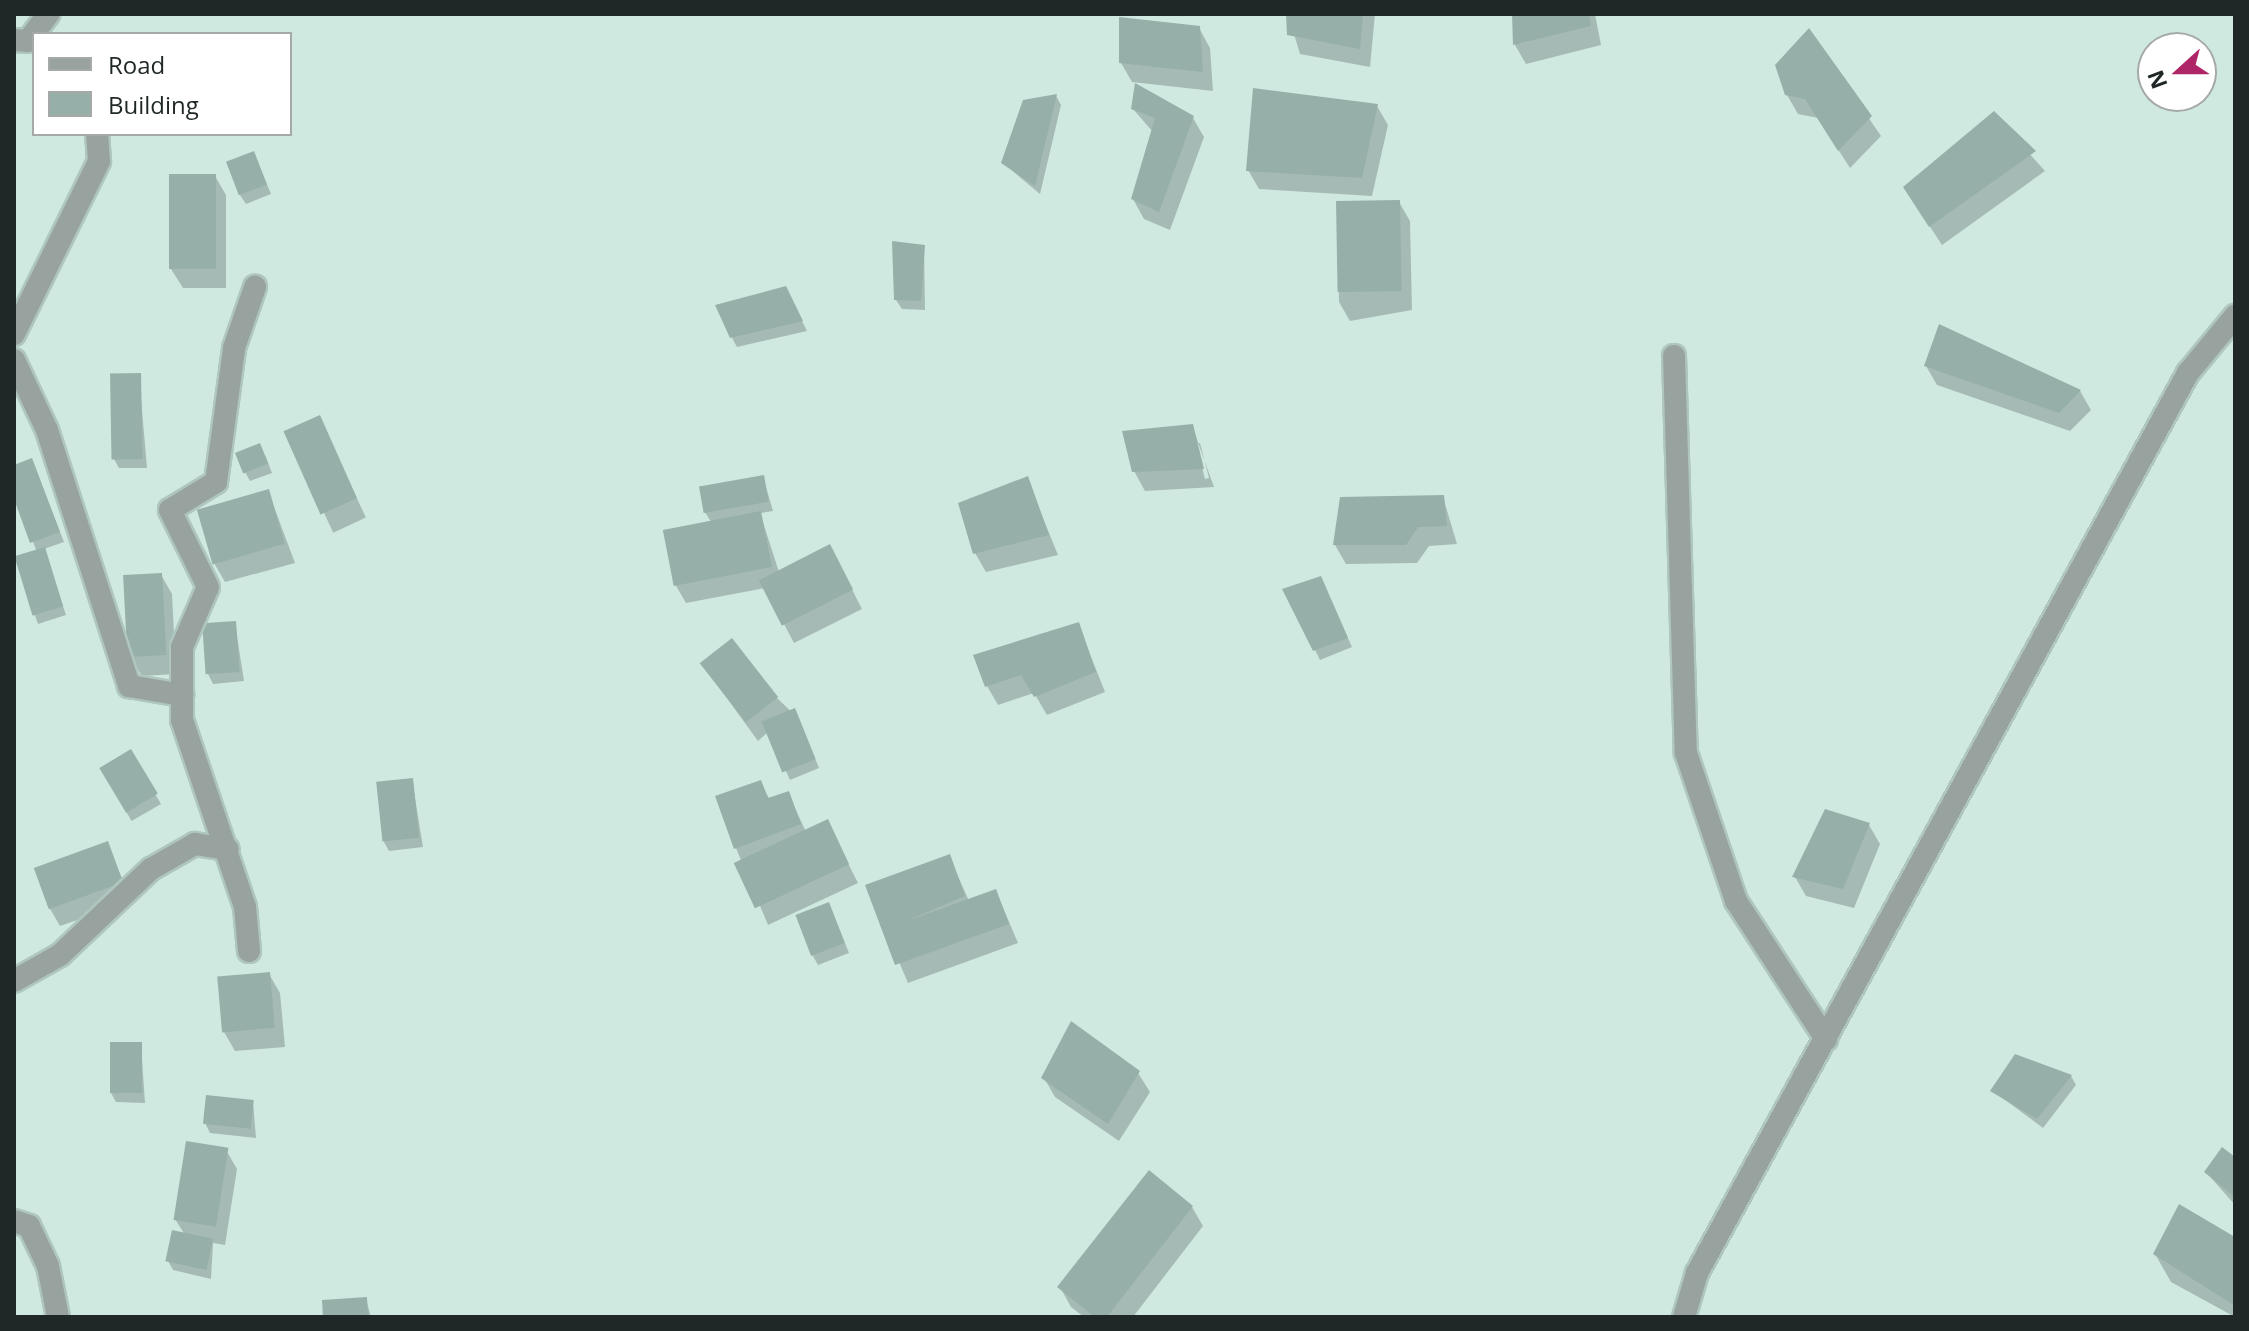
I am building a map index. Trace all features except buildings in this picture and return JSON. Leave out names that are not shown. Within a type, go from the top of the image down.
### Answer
[{"type":"street","points":[[33,32],[48,14]]},
{"type":"street","points":[[14,334],[99,161],[97,136]]},
{"type":"street","points":[[249,951],[228,849],[182,720],[182,647],[208,587],[170,510],[216,482],[234,348],[255,287]]},
{"type":"street","points":[[1684,1317],[1697,1273],[2188,373],[2235,316]]},
{"type":"street","points":[[1674,356],[1686,753],[1736,901],[1826,1039]]},
{"type":"street","points":[[14,360],[47,430],[129,686],[182,695]]},
{"type":"street","points":[[14,981],[60,955],[151,869],[195,844],[228,849]]},
{"type":"street","points":[[14,1221],[29,1226],[48,1266],[58,1317]]}]
